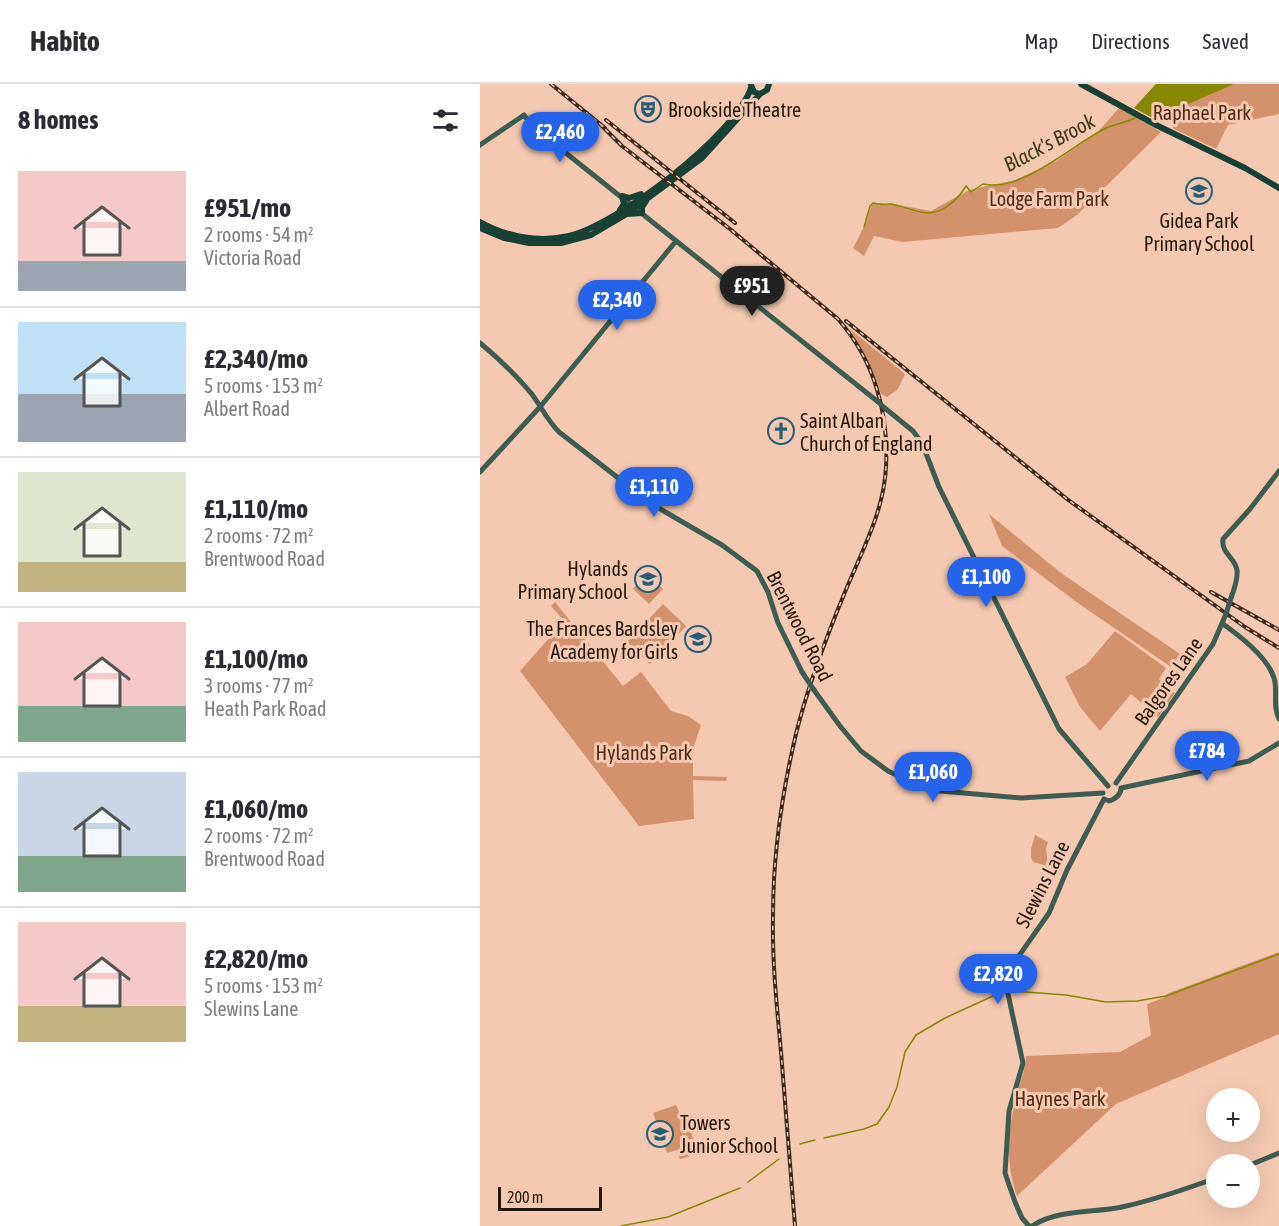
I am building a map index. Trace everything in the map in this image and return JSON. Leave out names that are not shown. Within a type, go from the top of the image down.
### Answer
[{"type":"main road","points":[[480,222],[517,237],[549,239],[587,231],[633,206],[702,158],[760,94],[765,93],[769,84]]},
{"type":"main road","points":[[1081,84],[1151,122],[1245,168],[1279,188]]},
{"type":"main road","points":[[751,85],[754,92],[760,94]]},
{"type":"main road","points":[[625,215],[642,213],[643,205],[655,190],[696,154],[729,120],[747,97],[751,85]]},
{"type":"main road","points":[[696,154],[710,150]]},
{"type":"main road","points":[[613,216],[623,207],[622,196],[632,197],[655,190]]},
{"type":"main road","points":[[480,228],[504,238],[529,243],[561,243],[591,234],[625,215],[633,206]]},
{"type":"street","points":[[480,145],[524,115],[530,124],[913,431],[921,443],[939,487],[1059,729],[1108,786]]},
{"type":"street","points":[[480,472],[540,407],[676,241]]},
{"type":"street","name":"Brentwood Road","points":[[480,343],[517,377],[559,432],[662,510],[722,545],[757,571],[768,592],[778,623],[802,672],[840,726],[861,751],[888,771],[929,790],[1021,798],[1104,796]]},
{"type":"street","name":"Balgores Lane","points":[[1116,783],[1213,644],[1223,624],[1236,582],[1237,570],[1224,550],[1223,539],[1279,471]]},
{"type":"street","points":[[1223,624],[1244,640],[1269,669],[1275,682],[1275,706],[1279,719]]},
{"type":"street","points":[[1121,788],[1250,760],[1279,743]]},
{"type":"street","points":[[1116,783],[1121,788],[1117,798],[1110,801],[1104,796],[1108,786],[1116,783]]},
{"type":"street","name":"Slewins Lane","points":[[1030,1226],[1019,1210],[1005,1173],[1009,1112],[1023,1063],[1008,994],[1008,982],[1016,960],[1049,913],[1070,862],[1104,796]]},
{"type":"street","points":[[1260,1161],[1279,1153]]},
{"type":"street","points":[[1030,1226],[1066,1214],[1133,1204],[1206,1181]]},
{"type":"green space","name":"Raphael Park","points":[[1156,84],[1279,84],[1279,114],[1228,125],[1216,149],[1174,129],[1170,122],[1161,121],[1134,108]]},
{"type":"green space","name":"Lodge Farm Park","points":[[1119,108],[1161,132],[1077,215],[1058,228],[903,242],[874,236],[864,256],[853,248],[872,204],[886,205],[888,203],[931,211],[969,190],[1015,180],[1056,161],[1096,134]]},
{"type":"green space","points":[[850,329],[905,374],[898,389],[887,397],[881,394],[867,360]]},
{"type":"green space","points":[[989,514],[1061,573],[1180,654],[1171,667],[1075,601],[1002,546]]},
{"type":"green space","points":[[647,574],[663,589],[649,604],[633,589]]},
{"type":"green space","name":"Hylands Park","points":[[555,602],[623,686],[641,672],[671,711],[688,716],[701,725],[693,749],[693,776],[727,777],[726,781],[693,780],[694,819],[639,826],[520,671],[564,621],[551,606]]},
{"type":"green space","points":[[663,604],[686,626],[650,664],[627,642]]},
{"type":"green space","points":[[1115,631],[1166,668],[1159,679],[1175,693],[1158,717],[1131,694],[1100,731],[1080,707],[1065,677],[1087,664]]},
{"type":"green space","points":[[1035,835],[1048,842],[1046,848],[1048,866],[1033,862],[1031,849]]},
{"type":"green space","name":"Haynes Park","points":[[1279,952],[1279,1034],[1116,1104],[1017,1196],[1013,1184],[1009,1147],[1013,1110],[1026,1056],[1120,1052],[1151,1035],[1147,1004],[1169,993]]},
{"type":"green space","points":[[676,1105],[680,1114],[687,1119],[698,1154],[680,1159],[677,1150],[667,1153],[653,1113]]},
{"type":"shaded area","points":[[1156,84],[1234,84],[1151,117],[1134,108]]},
{"type":"waterway","name":"Black's Brook","points":[[864,227],[873,203],[891,204],[924,213],[935,212],[950,204],[966,186],[971,192],[983,184],[998,185],[1013,182],[1045,166],[1104,129],[1135,118]]},
{"type":"waterway","points":[[1012,991],[1066,995],[1106,1002],[1137,1001],[1166,996],[1279,954]]},
{"type":"waterway","points":[[824,1138],[877,1124],[889,1107],[897,1087],[905,1052],[916,1035],[945,1018],[1004,991]]},
{"type":"waterway","points":[[800,1144],[815,1140]]},
{"type":"waterway","points":[[748,1182],[779,1159]]},
{"type":"waterway","points":[[621,1226],[668,1217],[740,1188]]},
{"type":"railway","points":[[551,84],[605,128]]},
{"type":"railway","points":[[606,120],[735,223]]},
{"type":"railway","points":[[599,123],[622,146],[730,229],[838,319],[861,352],[877,388],[882,407],[886,467],[881,499],[871,531],[824,644],[806,698],[786,779],[779,824],[773,893],[774,967],[795,1226]]},
{"type":"railway","points":[[846,321],[1067,499],[1245,627],[1279,648]]},
{"type":"railway","points":[[1211,592],[1279,630]]},
{"type":"place","name":"Brookside Theatre","points":[[648,109]]},
{"type":"place","name":"Gidea Park Primary School","points":[[1199,191]]},
{"type":"place","name":"Saint Alban Church of England","points":[[781,431]]},
{"type":"place","name":"Hylands Primary School","points":[[648,579]]},
{"type":"place","name":"The Frances Bardsley Academy for Girls","points":[[698,639]]},
{"type":"place","name":"Towers Junior School","points":[[660,1134]]}]
